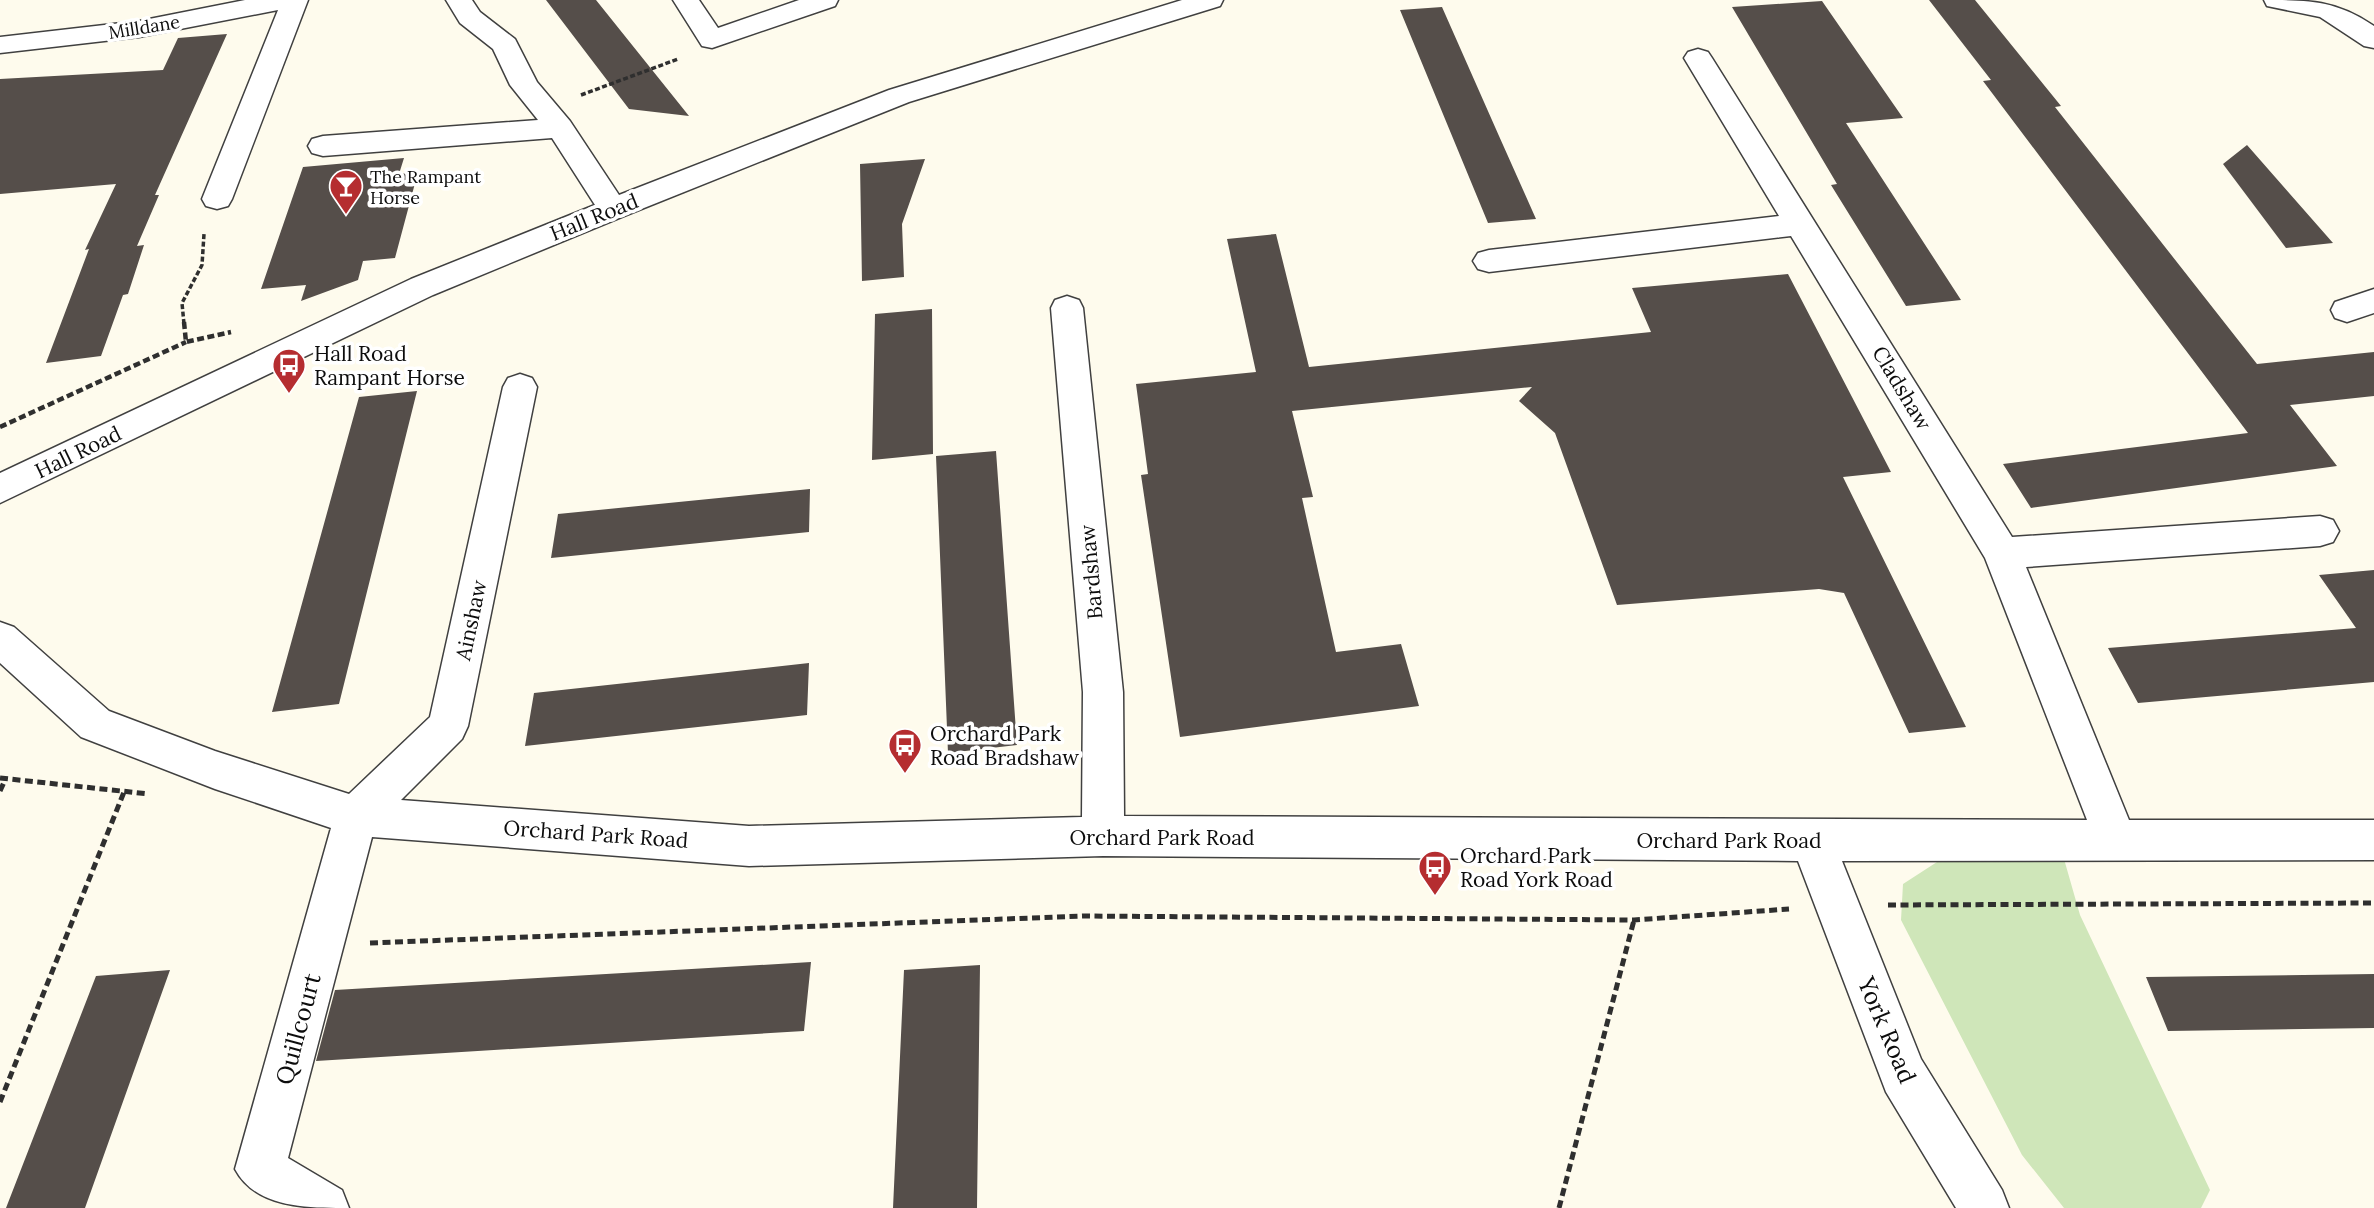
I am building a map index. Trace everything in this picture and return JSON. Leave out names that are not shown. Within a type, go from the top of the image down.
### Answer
[{"type":"street","name":"Milldane","points":[[0,45],[139,29],[287,0]]},
{"type":"street","points":[[217,199],[295,0]]},
{"type":"street","points":[[459,0],[470,17],[505,45],[524,85],[552,118],[613,209]]},
{"type":"street","points":[[687,0],[712,40],[825,0]]},
{"type":"street","name":"Hall Road","points":[[0,489],[422,287],[613,209],[899,96],[1210,0]]},
{"type":"street","points":[[2277,0],[2313,5],[2348,18],[2374,40]]},
{"type":"street","name":"Cladshaw","points":[[1698,58],[2002,552],[2116,841]]},
{"type":"street","points":[[323,146],[552,118]]},
{"type":"street","points":[[1489,261],[1802,224]]},
{"type":"street","name":"Bardshaw","points":[[1067,308],[1103,692],[1103,836]]},
{"type":"street","name":"Ainshaw","points":[[356,816],[448,726],[520,387]]},
{"type":"street","points":[[2002,552],[2320,531]]},
{"type":"street","name":"Orchard Park Road","points":[[0,639],[95,724],[215,770],[356,816],[749,846],[1103,836],[1812,841],[2374,840]]},
{"type":"street","name":"Quillcourt","points":[[324,1208],[260,1169],[356,816]]},
{"type":"street","name":"York Road","points":[[1812,841],[1903,1075],[1984,1208]]},
{"type":"path","points":[[552,118],[695,52],[712,40]]},
{"type":"path","points":[[186,342],[182,303],[202,265],[205,214],[217,199]]},
{"type":"path","points":[[0,427],[186,342],[268,328],[295,348]]},
{"type":"path","points":[[0,791],[3,779],[155,794]]},
{"type":"path","points":[[0,1102],[124,792]]},
{"type":"path","points":[[364,931],[365,943],[1084,916],[1634,920],[1836,905],[2374,903]]},
{"type":"path","points":[[1559,1208],[1566,1191],[1634,920]]},
{"type":"green space","points":[[2064,859],[2080,915],[2210,1190],[2201,1208],[2064,1208],[2022,1155],[1901,920],[1903,884],[1937,862]]},
{"type":"building","points":[[546,0],[596,0],[689,116],[629,109]]},
{"type":"building","points":[[1929,0],[1975,0],[2061,106],[2055,107],[2257,364],[2374,352],[2374,396],[2290,405],[2337,466],[2031,508],[2003,464],[2248,433],[1983,81],[1991,80]]},
{"type":"building","points":[[1822,1],[1903,118],[1846,123],[1961,300],[1906,306],[1831,185],[1837,184],[1732,7]]},
{"type":"building","points":[[1442,7],[1536,219],[1488,223],[1400,10]]},
{"type":"building","points":[[227,34],[155,195],[159,195],[137,246],[144,245],[128,294],[123,295],[101,356],[46,363],[89,249],[85,250],[116,184],[0,194],[0,79],[163,70],[178,38]]},
{"type":"building","points":[[2247,145],[2333,243],[2286,248],[2223,164]]},
{"type":"building","name":"The Rampant Horse","points":[[404,158],[399,174],[418,172],[395,258],[363,261],[358,280],[301,301],[306,285],[261,289],[303,167]]},
{"type":"building","points":[[925,159],[902,224],[904,277],[862,281],[860,164]]},
{"type":"building","points":[[1276,234],[1309,367],[1651,332],[1632,288],[1788,274],[1891,472],[1843,477],[1966,727],[1909,733],[1844,593],[1819,589],[1617,605],[1555,433],[1519,401],[1532,387],[1292,411],[1313,497],[1302,498],[1336,652],[1401,644],[1419,706],[1180,737],[1141,475],[1148,474],[1136,384],[1256,372],[1227,239]]},
{"type":"building","points":[[932,309],[933,454],[872,460],[875,314]]},
{"type":"building","points":[[417,391],[339,704],[272,712],[359,397]]},
{"type":"building","points":[[996,451],[1017,745],[948,753],[936,456]]},
{"type":"building","points":[[810,489],[809,532],[551,558],[558,514]]},
{"type":"building","points":[[2374,570],[2374,682],[2138,703],[2108,648],[2356,628],[2319,575]]},
{"type":"building","points":[[809,663],[807,715],[525,746],[534,693]]},
{"type":"building","points":[[811,962],[804,1031],[316,1061],[335,990]]},
{"type":"building","points":[[980,965],[977,1208],[893,1208],[904,970]]},
{"type":"building","points":[[170,970],[85,1208],[6,1208],[96,976]]},
{"type":"building","points":[[2374,974],[2374,1028],[2168,1031],[2146,977]]},
{"type":"place","name":"The Rampant Horse","points":[[346,216]]},
{"type":"place","name":"Hall Road Rampant Horse","points":[[289,395]]},
{"type":"place","name":"Orchard Park Road Bradshaw","points":[[905,775]]},
{"type":"place","name":"Orchard Park Road York Road","points":[[1435,897]]}]
